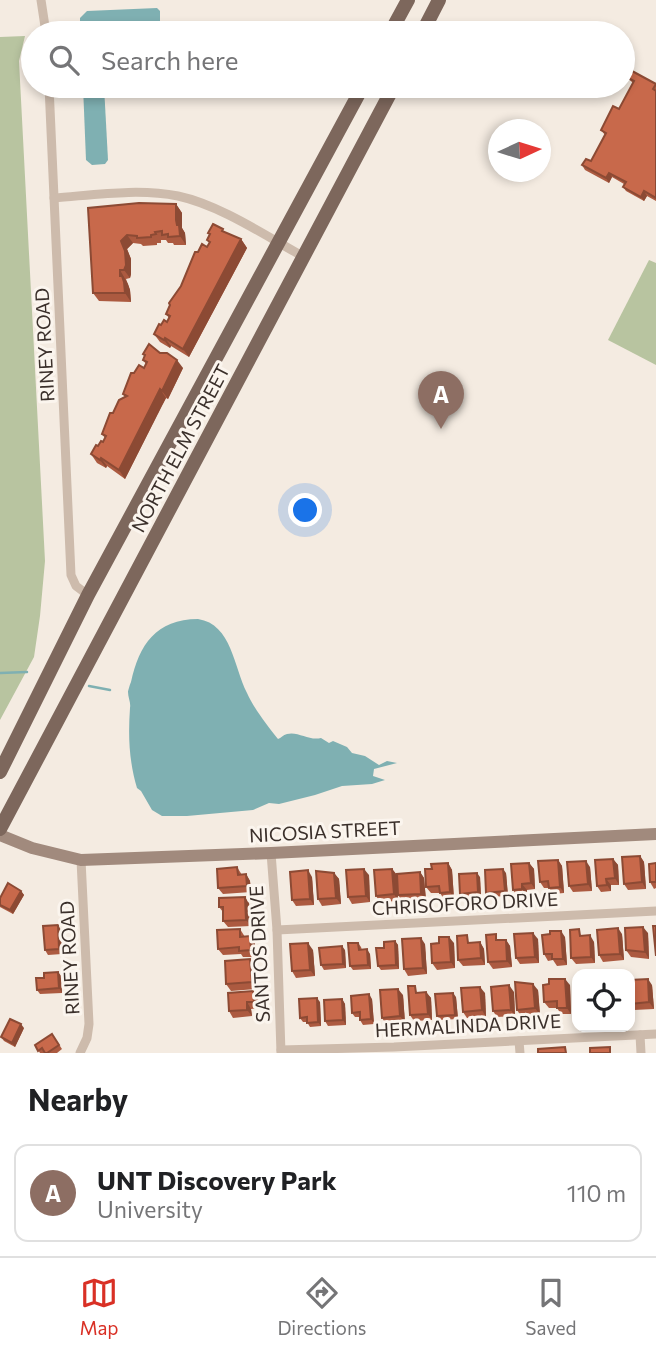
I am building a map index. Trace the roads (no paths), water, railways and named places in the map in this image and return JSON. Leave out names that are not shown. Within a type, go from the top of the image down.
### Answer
[{"type":"main road","points":[[397,21],[408,0]]},
{"type":"main road","points":[[428,21],[439,0]]},
{"type":"main road","name":"NORTH ELM STREET","points":[[0,772],[88,595],[357,98]]},
{"type":"main road","name":"NORTH ELM STREET","points":[[0,829],[388,98]]},
{"type":"street","points":[[41,0],[44,21]]},
{"type":"street","name":"RINEY ROAD","points":[[50,98],[71,575],[76,586],[88,595]]},
{"type":"street","points":[[54,198],[145,192],[177,196],[201,203],[304,257]]},
{"type":"street","name":"NICOSIA STREET","points":[[0,835],[32,848],[82,860],[656,834]]},
{"type":"street","name":"SANTOS DRIVE","points":[[271,853],[277,930],[281,1051]]},
{"type":"street","name":"RINEY ROAD","points":[[80,1053],[87,1038],[89,1024],[82,860]]},
{"type":"street","name":"CHRISOFORO DRIVE","points":[[277,930],[656,911]]},
{"type":"street","name":"HERMALINDA DRIVE","points":[[281,1051],[394,1050],[656,1034]]},
{"type":"street","points":[[640,1035],[641,1053]]},
{"type":"street","points":[[519,1041],[520,1053]]},
{"type":"water","points":[[157,8],[160,11],[160,21],[80,21],[87,11]]},
{"type":"water","points":[[83,98],[105,98],[108,160],[105,164],[92,165],[86,160]]},
{"type":"water","points":[[198,619],[218,629],[225,638],[250,699],[278,739],[291,733],[321,738],[329,743],[333,741],[347,747],[352,753],[365,756],[379,765],[387,761],[397,763],[374,769],[373,776],[385,780],[372,784],[342,786],[279,804],[269,803],[253,810],[162,816],[152,810],[137,788],[132,768],[128,690],[139,657],[152,637],[171,624]]},
{"type":"waterway","points":[[0,673],[27,672]]},
{"type":"waterway","points":[[89,686],[110,690]]},
{"type":"place","name":"UNT Discovery Park","points":[[441,429]]}]
